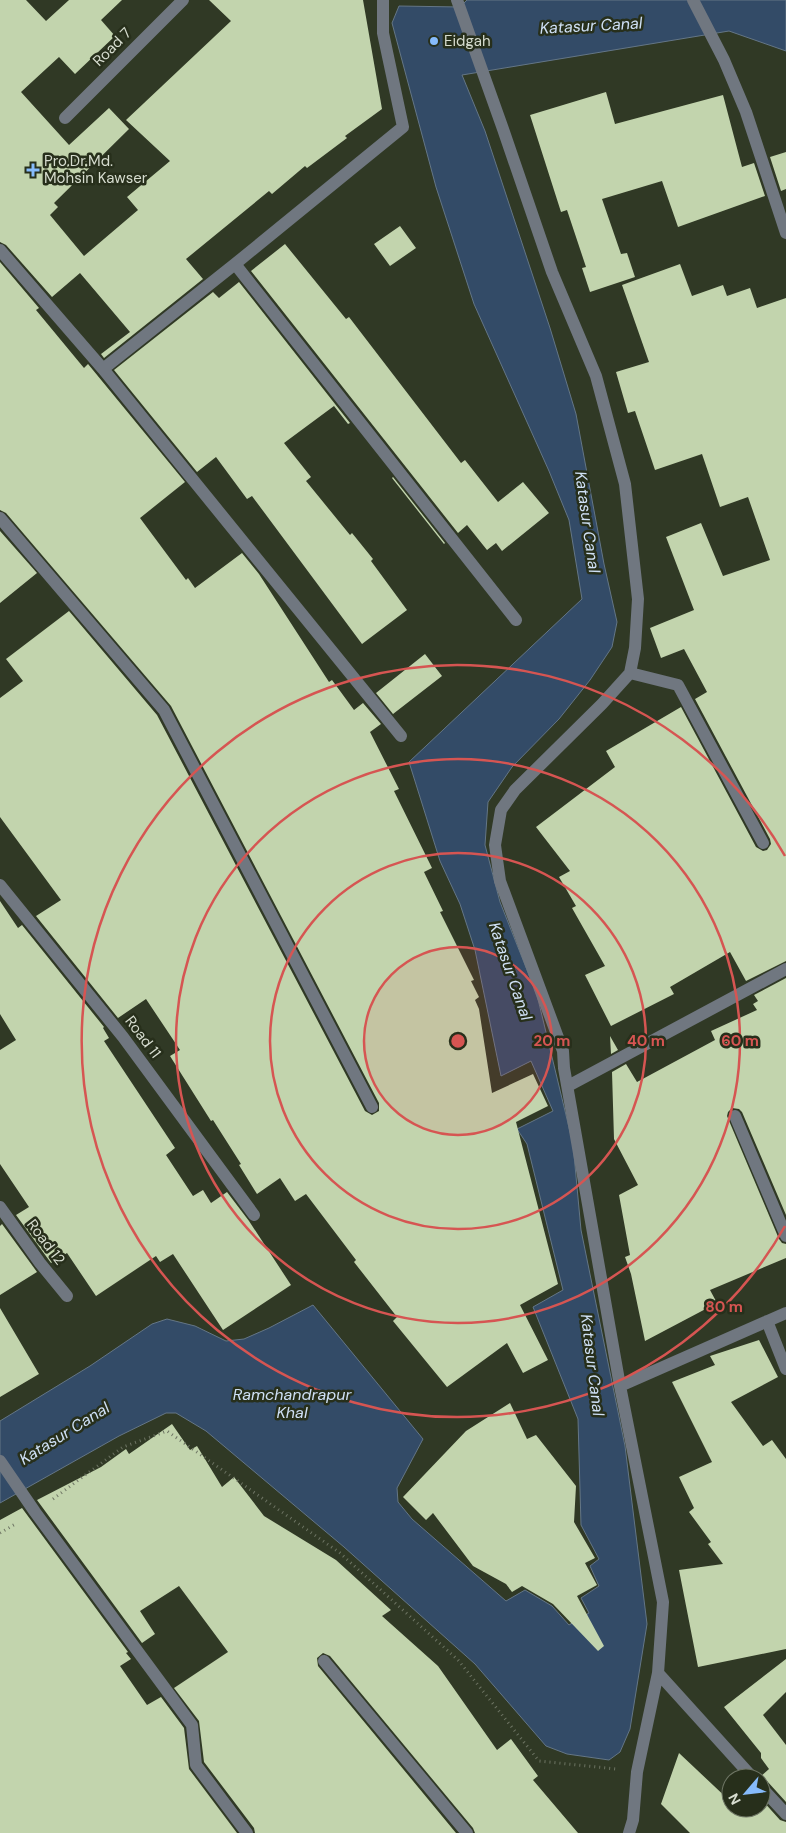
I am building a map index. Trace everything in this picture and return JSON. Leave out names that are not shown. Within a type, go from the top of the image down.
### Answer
[{"type":"street","name":"Road 7","points":[[65,118],[183,0]]},
{"type":"street","points":[[103,369],[403,127],[383,33],[383,0]]},
{"type":"street","points":[[693,0],[724,60],[746,112],[786,233]]},
{"type":"street","points":[[459,4],[552,272],[596,376],[625,484],[638,598],[635,648],[630,673],[602,704],[515,790],[501,810],[495,845],[500,882],[563,1051],[620,1386],[663,1602],[658,1673],[637,1772],[633,1820],[629,1833]]},
{"type":"street","points":[[0,250],[103,369],[401,736]]},
{"type":"street","points":[[235,264],[516,620]]},
{"type":"street","points":[[0,518],[164,710],[372,1107]]},
{"type":"street","points":[[630,673],[678,685],[763,844]]},
{"type":"street","name":"Road 11","points":[[0,884],[123,1037],[254,1215]]},
{"type":"street","points":[[568,1086],[786,969]]},
{"type":"street","points":[[735,1116],[786,1236]]},
{"type":"street","name":"Road 12","points":[[0,1206],[40,1263],[67,1296]]},
{"type":"street","points":[[620,1386],[786,1313]]},
{"type":"street","points":[[767,1321],[786,1369]]},
{"type":"street","points":[[0,1461],[35,1512],[192,1725],[196,1765],[247,1833]]},
{"type":"street","points":[[324,1661],[467,1833]]},
{"type":"street","points":[[658,1673],[744,1768]]},
{"type":"street","points":[[771,1797],[786,1814]]},
{"type":"path","points":[[0,1533],[35,1512],[123,1447],[167,1431],[340,1553],[458,1660],[539,1760],[637,1772]]},
{"type":"water","name":"Ramchandrapur Khal","points":[[467,0],[786,0],[786,51],[729,31],[462,75],[485,131],[550,328],[576,414],[604,564],[617,622],[612,647],[590,680],[559,719],[512,767],[488,802],[485,845],[500,902],[537,995],[573,1144],[581,1230],[625,1446],[647,1624],[630,1729],[620,1752],[609,1760],[567,1754],[546,1746],[475,1664],[344,1547],[206,1431],[176,1413],[166,1413],[119,1436],[0,1503],[0,1421],[90,1366],[152,1324],[167,1319],[195,1326],[226,1341],[244,1339],[313,1305],[423,1439],[397,1488],[398,1502],[412,1519],[506,1601],[525,1590],[552,1606],[569,1625],[589,1613],[581,1598],[599,1586],[590,1566],[599,1559],[581,1525],[578,1419],[533,1307],[563,1290],[527,1144],[517,1129],[553,1111],[531,1061],[501,1076],[475,950],[460,904],[440,861],[409,762],[582,599],[569,520],[474,304],[436,187],[392,23],[399,6],[460,7]]},
{"type":"building","points":[[0,0],[26,0],[46,21],[69,0],[122,0],[101,20],[115,36],[75,74],[59,57],[21,92],[69,145],[109,108],[129,129],[54,203],[58,207],[50,215],[84,256],[138,210],[127,197],[170,161],[126,120],[231,21],[209,0],[363,0],[382,109],[345,136],[347,138],[307,168],[305,166],[272,194],[269,191],[186,259],[203,279],[104,358],[101,354],[130,332],[80,273],[52,297],[6,245],[0,242]]},
{"type":"building","points":[[606,92],[615,124],[723,95],[742,167],[754,163],[765,196],[678,227],[662,181],[602,199],[621,254],[627,253],[635,277],[590,292],[582,268],[586,267],[567,210],[561,212],[530,115]]},
{"type":"building","points":[[786,152],[786,189],[781,191],[770,157]]},
{"type":"building","points":[[400,226],[416,248],[390,266],[374,244]]},
{"type":"building","points":[[285,244],[346,319],[349,317],[461,463],[465,460],[498,502],[523,482],[549,513],[502,551],[496,543],[487,550],[467,525],[458,533],[251,271]]},
{"type":"building","points":[[0,262],[39,308],[36,310],[84,368],[88,364],[185,482],[140,518],[186,580],[188,578],[195,588],[242,553],[259,574],[329,682],[332,680],[354,710],[363,703],[381,724],[370,732],[399,789],[394,791],[432,868],[424,872],[443,911],[440,912],[474,980],[471,981],[479,997],[475,1000],[479,1009],[492,1093],[533,1074],[548,1106],[516,1122],[558,1284],[520,1305],[548,1360],[523,1373],[507,1343],[447,1387],[393,1321],[397,1317],[354,1262],[356,1260],[306,1194],[295,1201],[280,1178],[257,1194],[239,1165],[241,1164],[170,1056],[180,1050],[146,999],[118,1018],[36,916],[61,900],[0,817],[0,698],[23,681],[6,659],[69,611],[157,715],[365,1111],[372,1115],[379,1111],[379,1103],[171,706],[6,513],[0,510]]},
{"type":"building","points":[[680,264],[692,296],[723,285],[727,296],[750,288],[757,308],[786,298],[786,961],[746,981],[730,952],[670,987],[674,994],[611,1026],[585,975],[605,966],[572,908],[576,906],[559,877],[570,871],[536,827],[615,767],[606,751],[681,707],[756,847],[763,851],[767,850],[771,844],[695,699],[707,692],[684,649],[661,658],[650,628],[694,610],[666,537],[701,523],[723,576],[770,560],[748,497],[720,507],[702,454],[655,470],[635,411],[628,413],[616,372],[649,362],[622,285]]},
{"type":"building","points":[[239,282],[350,423],[348,424],[334,406],[284,443],[311,477],[306,481],[350,535],[352,533],[373,559],[371,561],[407,610],[362,644],[252,496],[247,499],[216,457],[197,472],[114,370],[213,292],[219,298]]},
{"type":"building","points":[[392,478],[445,543],[444,544]]},
{"type":"building","points":[[0,531],[37,573],[0,603]]},
{"type":"building","points":[[425,654],[442,676],[393,714],[376,693]]},
{"type":"building","points":[[0,901],[18,928],[22,925],[104,1027],[109,1038],[104,1041],[175,1148],[166,1155],[193,1196],[203,1190],[211,1203],[227,1192],[249,1221],[291,1285],[223,1330],[173,1254],[160,1262],[156,1256],[96,1296],[67,1253],[51,1263],[16,1215],[29,1207],[0,1164],[0,1050],[16,1040],[0,1014]]},
{"type":"building","points":[[786,978],[786,1215],[742,1112],[739,1109],[732,1108],[727,1116],[779,1239],[782,1243],[786,1244],[786,1258],[710,1290],[717,1303],[645,1341],[631,1274],[625,1257],[630,1255],[619,1195],[638,1185],[614,1139],[612,1072],[626,1064],[637,1082],[715,1040],[711,1031],[757,1010],[753,1004],[758,1001],[754,995]]},
{"type":"building","points":[[610,1036],[618,1050],[611,1054]]},
{"type":"building","points":[[2,1224],[37,1272],[0,1295],[0,1226]]},
{"type":"building","points":[[0,1308],[39,1374],[0,1397]]},
{"type":"building","points":[[759,1340],[778,1377],[731,1402],[763,1446],[772,1440],[786,1459],[786,1649],[698,1667],[679,1570],[723,1564],[708,1544],[711,1542],[689,1512],[694,1508],[679,1477],[712,1462],[672,1382],[715,1365],[710,1356]]},
{"type":"building","points":[[510,1403],[527,1439],[536,1435],[576,1486],[574,1522],[595,1558],[585,1563],[597,1585],[577,1596],[604,1646],[598,1651],[553,1604],[522,1586],[512,1592],[506,1584],[473,1566],[433,1513],[426,1520],[403,1497],[466,1431]]},
{"type":"building","points":[[172,1424],[190,1450],[197,1446],[222,1487],[234,1477],[264,1516],[336,1560],[391,1610],[382,1616],[438,1666],[497,1750],[511,1739],[538,1776],[533,1780],[578,1833],[475,1833],[473,1828],[330,1656],[323,1653],[317,1658],[318,1666],[456,1833],[255,1833],[254,1828],[204,1762],[199,1721],[174,1688],[228,1652],[179,1586],[140,1611],[155,1634],[142,1643],[37,1500],[101,1467],[126,1449],[129,1454]]},
{"type":"building","points":[[22,1508],[128,1652],[126,1653],[131,1659],[120,1666],[147,1705],[161,1697],[184,1728],[189,1769],[237,1833],[0,1833],[0,1520]]},
{"type":"building","points":[[786,1659],[786,1692],[763,1715],[786,1745],[786,1802],[771,1785],[771,1768],[768,1768],[761,1758],[761,1753],[724,1707]]},
{"type":"building","points":[[679,1753],[721,1793],[721,1818],[771,1818],[771,1810],[780,1820],[786,1822],[786,1833],[690,1833],[661,1804]]},
{"type":"place","name":"Eidgah","points":[[434,41]]},
{"type":"place","name":"Pro.Dr.Md. Mohsin Kawser","points":[[33,170]]},
{"type":"water label","name":"Katasur Canal","points":[[591,25]]},
{"type":"water label","name":"Katasur Canal","points":[[588,522]]},
{"type":"water label","name":"Katasur Canal","points":[[511,971]]},
{"type":"water label","name":"Katasur Canal","points":[[593,1365]]},
{"type":"water label","name":"Katasur Canal","points":[[64,1433]]}]
